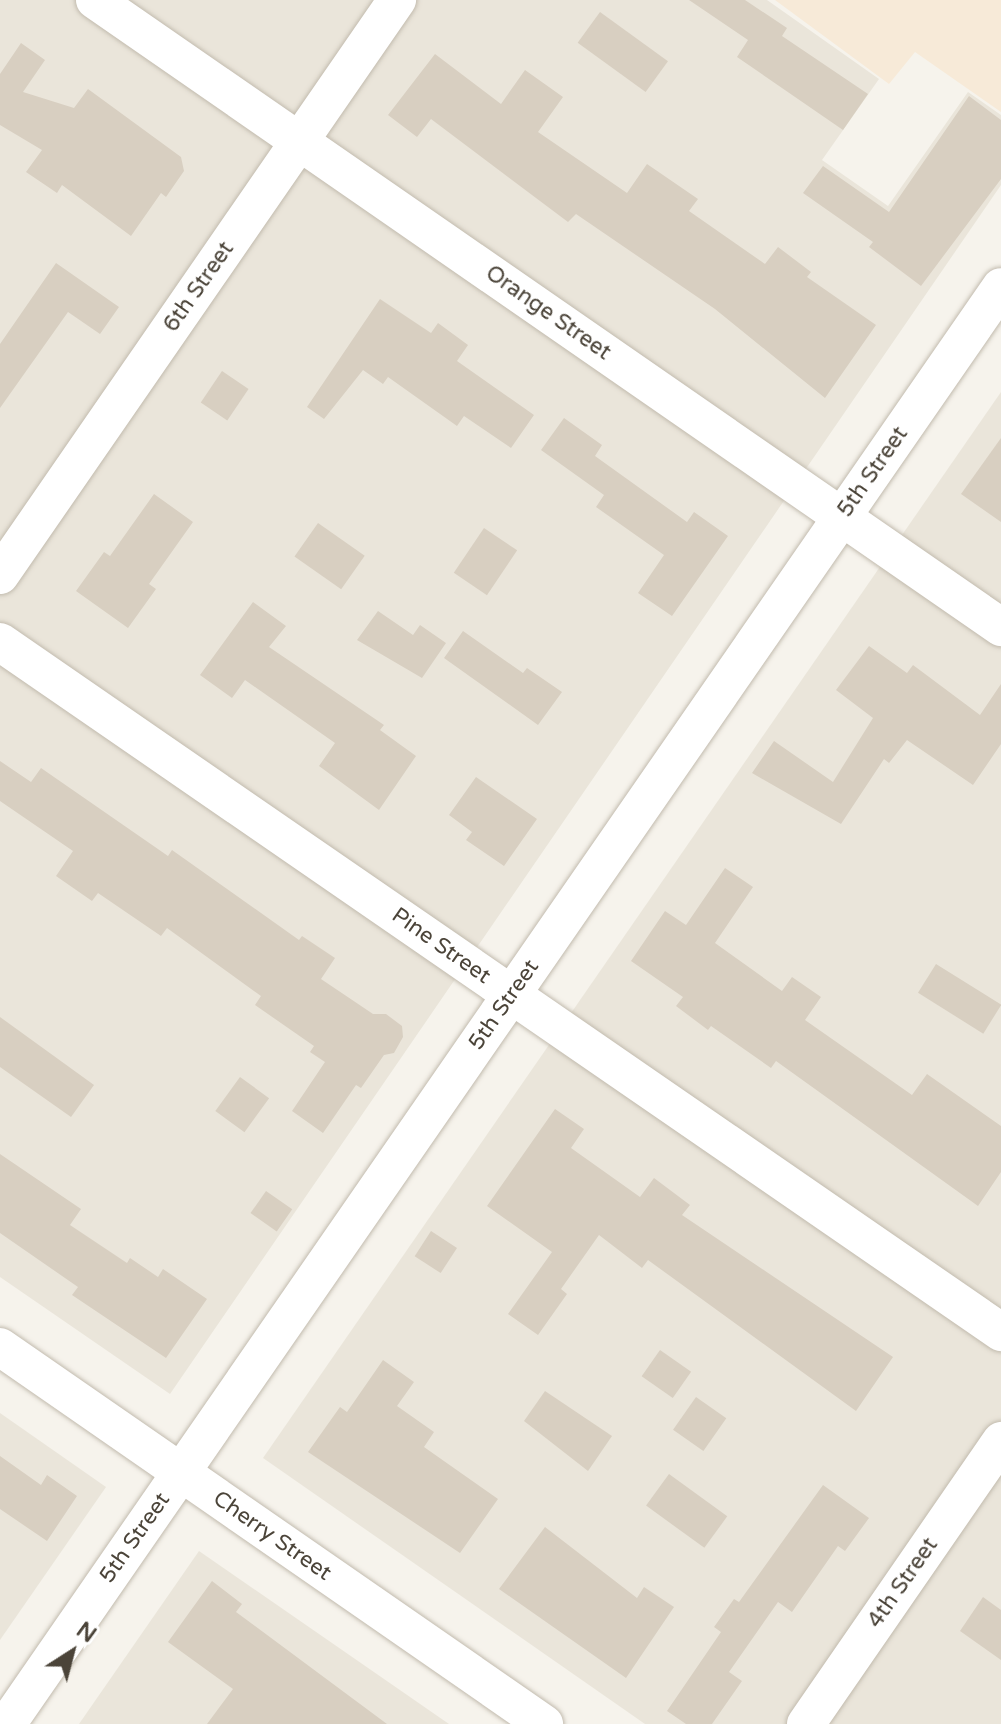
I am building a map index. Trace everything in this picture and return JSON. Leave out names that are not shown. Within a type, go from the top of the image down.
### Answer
[{"type":"street","name":"Orange Street","points":[[95,0],[1001,627]]},
{"type":"street","name":"6th Street","points":[[0,575],[397,0]]},
{"type":"street","name":"5th Street","points":[[7,1724],[1001,287]]},
{"type":"street","name":"Pine Street","points":[[0,642],[1001,1332]]},
{"type":"street","name":"Cherry Street","points":[[0,1347],[544,1724]]},
{"type":"street","name":"4th Street","points":[[806,1724],[1001,1441]]},
{"type":"shaded area","points":[[0,0],[767,0],[879,79],[822,160],[888,206],[968,92],[1001,115],[1001,185],[170,1394],[0,1277]]},
{"type":"shaded area","points":[[775,0],[1001,0],[1001,112],[915,52],[889,84]]},
{"type":"shaded area","points":[[1001,392],[1001,1724],[645,1724],[263,1458]]},
{"type":"shaded area","points":[[0,1413],[106,1487],[0,1640]]},
{"type":"shaded area","points":[[199,1551],[449,1724],[79,1724]]},
{"type":"building","points":[[689,0],[745,0],[787,28],[782,36],[868,94],[843,130],[737,57],[748,40]]},
{"type":"building","points":[[600,12],[668,61],[646,92],[578,43]]},
{"type":"building","points":[[21,43],[45,60],[23,92],[74,108],[88,89],[181,157],[184,171],[166,197],[161,193],[131,236],[62,185],[57,193],[26,172],[42,150],[0,125],[0,74]]},
{"type":"building","points":[[435,54],[501,104],[525,70],[563,97],[538,132],[627,193],[647,164],[698,199],[689,211],[765,264],[778,247],[811,272],[807,277],[876,325],[825,398],[715,309],[576,214],[568,222],[431,119],[417,137],[388,115]]},
{"type":"building","points":[[969,96],[1001,120],[1001,179],[921,286],[869,247],[873,242],[803,193],[823,166],[889,212]]},
{"type":"building","points":[[56,263],[119,307],[100,334],[68,312],[0,408],[0,344]]},
{"type":"building","points":[[380,299],[431,333],[438,323],[468,345],[457,361],[534,415],[511,448],[464,416],[457,426],[388,377],[383,384],[363,370],[324,419],[307,407]]},
{"type":"building","points":[[222,371],[249,389],[227,420],[201,403]]},
{"type":"building","points":[[564,418],[602,445],[595,456],[687,522],[694,512],[728,536],[672,616],[638,593],[664,555],[596,507],[604,495],[541,450]]},
{"type":"building","points":[[1001,438],[1001,522],[961,494]]},
{"type":"building","points":[[154,494],[193,522],[149,584],[156,589],[128,628],[76,591],[104,552],[110,556]]},
{"type":"building","points":[[318,523],[365,556],[341,589],[294,557]]},
{"type":"building","points":[[484,528],[517,550],[487,595],[454,573]]},
{"type":"building","points":[[253,602],[286,626],[269,647],[384,725],[380,730],[416,756],[379,810],[319,766],[335,743],[245,680],[232,698],[200,675]]},
{"type":"building","points":[[378,611],[413,635],[420,625],[446,643],[422,678],[357,640]]},
{"type":"building","points":[[463,631],[523,673],[527,668],[562,692],[538,725],[444,658]]},
{"type":"building","points":[[869,646],[907,673],[913,665],[980,715],[1001,684],[1001,744],[973,785],[907,740],[889,763],[884,759],[841,824],[752,773],[774,741],[833,782],[873,718],[836,690]]},
{"type":"building","points":[[0,761],[31,782],[41,768],[168,856],[172,850],[299,940],[302,936],[335,958],[321,979],[373,1014],[386,1014],[402,1026],[403,1037],[394,1053],[384,1055],[361,1088],[356,1085],[323,1133],[292,1111],[325,1062],[310,1052],[314,1046],[255,1005],[261,996],[167,928],[161,936],[98,893],[92,901],[56,876],[73,851],[0,801]]},
{"type":"building","points":[[476,777],[537,819],[504,866],[466,840],[472,832],[449,815]]},
{"type":"building","points":[[725,868],[753,887],[715,943],[782,991],[792,977],[821,997],[805,1020],[912,1095],[927,1074],[1001,1126],[1001,1172],[978,1206],[776,1061],[771,1068],[711,1026],[708,1030],[676,1006],[683,997],[631,961],[665,911],[686,925]]},
{"type":"building","points":[[936,964],[1001,1005],[983,1034],[918,993]]},
{"type":"building","points":[[0,1017],[94,1085],[71,1117],[0,1067]]},
{"type":"building","points":[[240,1077],[269,1098],[244,1132],[215,1111]]},
{"type":"building","points":[[555,1109],[584,1129],[571,1148],[640,1197],[654,1178],[690,1205],[682,1215],[893,1357],[856,1411],[648,1260],[642,1268],[599,1235],[561,1289],[567,1294],[538,1335],[508,1314],[552,1252],[487,1206]]},
{"type":"building","points":[[0,1154],[81,1209],[70,1225],[127,1263],[130,1258],[158,1277],[163,1269],[207,1299],[166,1358],[72,1295],[78,1287],[0,1233]]},
{"type":"building","points":[[266,1191],[292,1209],[277,1231],[251,1213]]},
{"type":"building","points":[[431,1231],[457,1248],[441,1273],[415,1256]]},
{"type":"building","points":[[660,1350],[691,1372],[673,1398],[642,1376]]},
{"type":"building","points":[[383,1360],[414,1382],[397,1406],[434,1432],[424,1447],[498,1499],[460,1553],[308,1452],[340,1407],[347,1412]]},
{"type":"building","points":[[545,1391],[612,1436],[588,1471],[524,1421]]},
{"type":"building","points":[[696,1397],[726,1418],[703,1451],[673,1430]]},
{"type":"building","points":[[0,1456],[41,1485],[47,1475],[77,1496],[47,1541],[0,1509]]},
{"type":"building","points":[[669,1474],[727,1516],[704,1548],[646,1506]]},
{"type":"building","points":[[823,1485],[869,1518],[845,1551],[838,1546],[792,1612],[778,1602],[729,1672],[742,1681],[712,1724],[686,1724],[667,1711],[721,1632],[714,1627],[734,1599],[739,1602]]},
{"type":"building","points":[[545,1527],[637,1598],[644,1587],[674,1607],[626,1678],[499,1589]]},
{"type":"building","points":[[212,1581],[242,1604],[236,1612],[387,1724],[207,1724],[233,1689],[168,1642]]},
{"type":"building","points":[[983,1597],[1001,1610],[1001,1660],[960,1631]]}]
